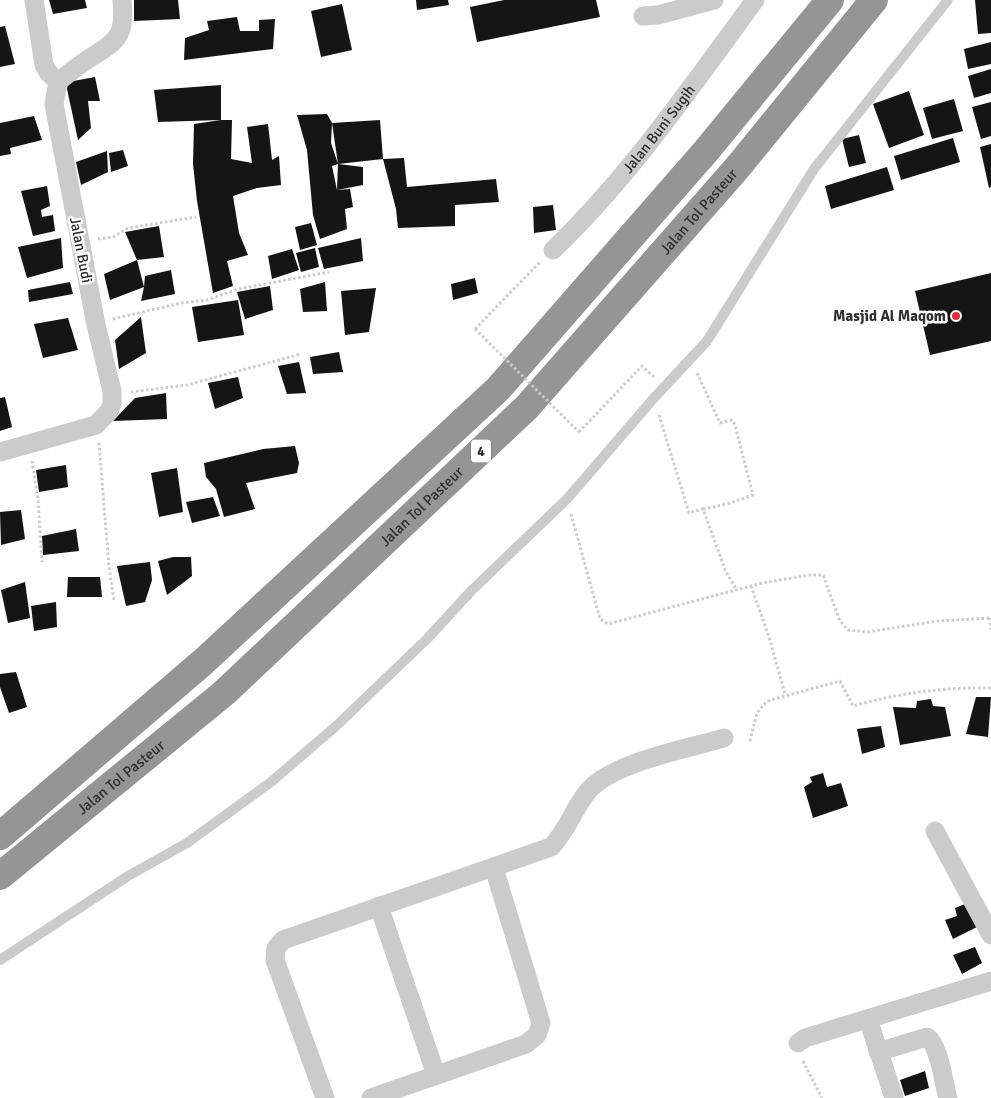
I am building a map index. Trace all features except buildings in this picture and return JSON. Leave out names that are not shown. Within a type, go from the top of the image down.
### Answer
[{"type":"highway","name":"4","points":[[0,836],[203,662],[498,389],[706,151],[830,0]]},
{"type":"highway","name":"Jalan Tol Pasteur","points":[[0,876],[224,693],[527,407],[737,168],[874,0]]},
{"type":"street","points":[[34,0],[44,65],[58,82],[114,43],[119,36],[123,17],[122,0]]},
{"type":"street","points":[[643,16],[658,15],[714,0]]},
{"type":"street","name":"Jalan Buni Sugih","points":[[553,250],[602,201],[694,84],[755,0]]},
{"type":"street","name":"Jalan Budi","points":[[58,82],[54,104],[96,325],[112,391],[109,412],[96,425]]},
{"type":"street","points":[[0,452],[96,425]]},
{"type":"street","points":[[326,1098],[276,960],[276,948],[283,940],[551,847],[561,837],[588,791],[602,777],[623,768],[724,738]]},
{"type":"street","points":[[935,830],[991,935]]},
{"type":"street","points":[[370,1098],[526,1044],[537,1036],[542,1023],[494,868]]},
{"type":"street","points":[[379,906],[429,1077]]},
{"type":"street","points":[[798,1043],[805,1038],[991,981]]},
{"type":"street","points":[[868,1019],[894,1098]]},
{"type":"street","points":[[878,1052],[927,1037],[931,1040],[939,1062],[948,1098]]},
{"type":"street","points":[[398,1098],[429,1077]]},
{"type":"lane","points":[[0,960],[128,876],[187,843],[271,782],[335,727],[428,639],[470,590],[567,499],[716,328],[814,168],[948,0]]},
{"type":"path","points":[[80,242],[113,237],[128,228],[196,218]]},
{"type":"path","points":[[96,325],[131,313],[208,300],[238,289],[329,272]]},
{"type":"path","points":[[524,278],[475,329],[579,432],[642,366]]},
{"type":"path","points":[[112,391],[131,392],[187,385],[301,354]]},
{"type":"path","points":[[654,398],[689,513],[727,504],[752,495],[735,425],[732,420],[720,423],[690,359]]},
{"type":"path","points":[[96,425],[109,567],[114,600]]},
{"type":"path","points":[[30,443],[38,499],[42,562]]},
{"type":"path","points":[[567,499],[600,619],[604,623],[615,623],[786,578],[823,576],[840,621],[848,630],[866,632],[938,622],[990,618],[991,630]]},
{"type":"path","points":[[703,509],[726,572],[737,590]]},
{"type":"path","points":[[751,586],[769,636],[785,694]]},
{"type":"path","points":[[750,741],[760,707],[767,701],[785,694],[840,681],[853,706],[890,696],[951,687],[991,688]]},
{"type":"path","points":[[798,1043],[798,1050],[822,1098]]},
{"type":"place","name":"Masjid Al Maqom","points":[[956,316]]}]
